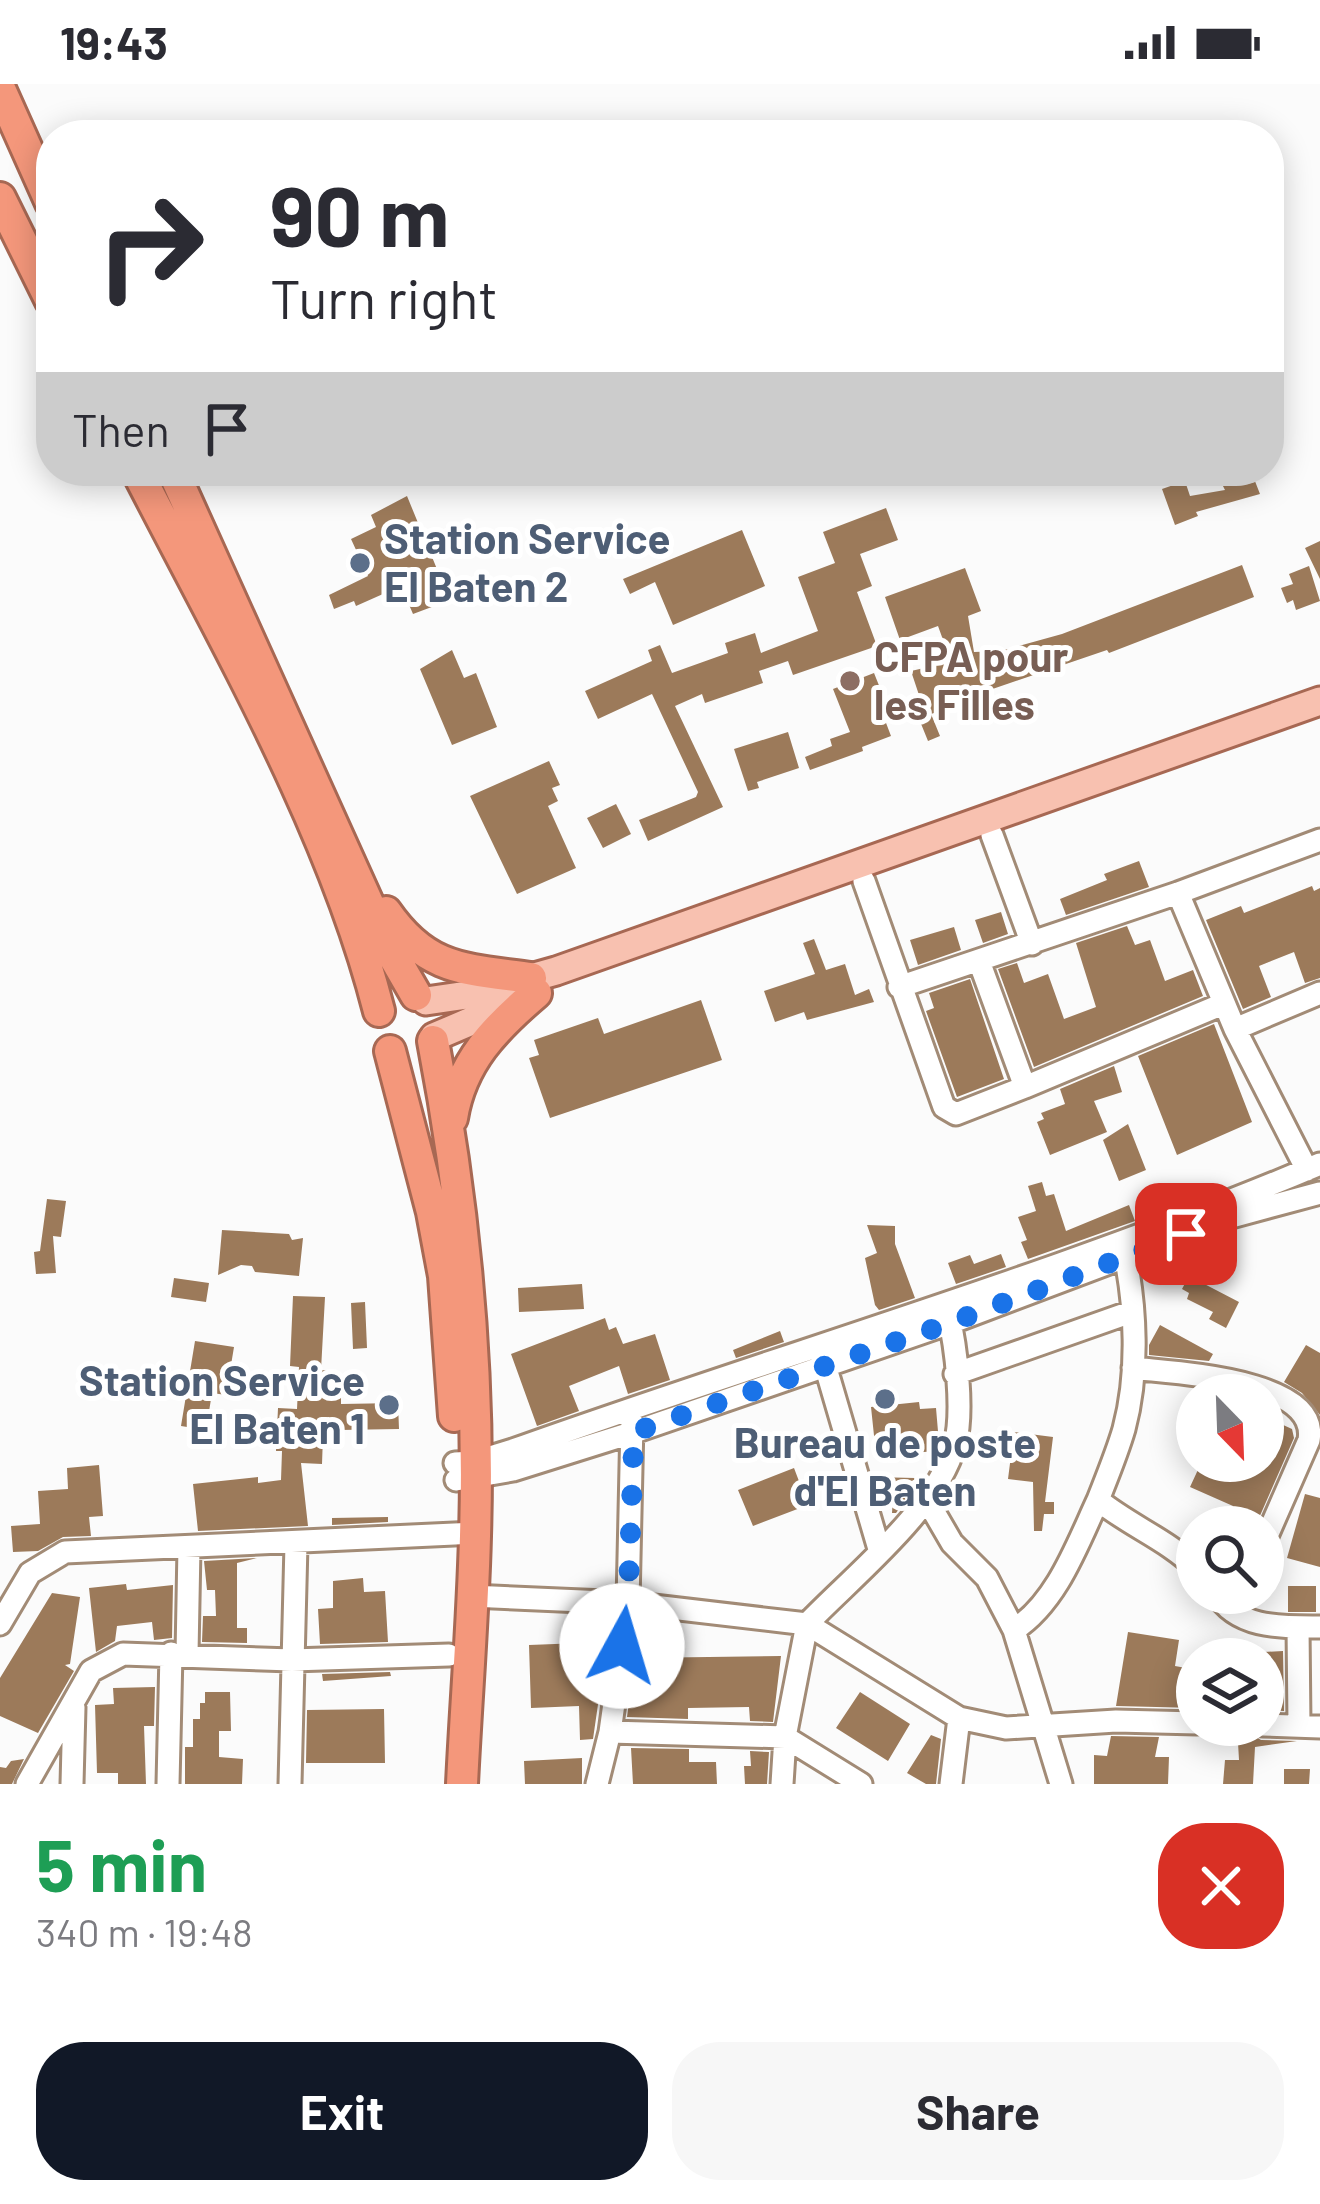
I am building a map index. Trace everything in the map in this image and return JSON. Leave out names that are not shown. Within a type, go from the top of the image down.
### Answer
[{"type":"highway","points":[[0,88],[36,170]]},
{"type":"highway","points":[[3,205],[36,271]]},
{"type":"highway","points":[[144,486],[324,849],[357,929],[379,1011],[377,1033],[390,1051],[419,1156],[444,1276],[465,1471]]},
{"type":"highway","points":[[180,486],[386,943],[437,1020],[434,1039],[450,1130],[471,1336],[465,1471],[471,1596],[462,1784]]},
{"type":"highway","points":[[350,856],[416,949],[455,967],[534,986],[486,1039],[467,1068],[456,1093],[450,1130]]},
{"type":"highway","points":[[379,1011],[394,996],[421,998]]},
{"type":"highway","points":[[390,1051],[418,1053],[434,1039]]},
{"type":"highway","points":[[441,1784],[449,1655],[465,1534]]},
{"type":"main road","points":[[434,1039],[534,986],[949,842],[1320,701]]},
{"type":"main road","points":[[421,998],[534,986],[864,881],[949,842],[992,835],[1320,718]]},
{"type":"street","points":[[992,835],[1032,944]]},
{"type":"street","points":[[899,987],[1320,840]]},
{"type":"street","points":[[864,881],[938,1098],[949,1113],[1025,1087],[1223,1004]]},
{"type":"street","points":[[465,1471],[632,1421],[1124,1250],[1225,1210],[1313,1167],[1235,1029],[1178,893]]},
{"type":"street","points":[[979,961],[1025,1087]]},
{"type":"street","points":[[1235,1029],[1320,994]]},
{"type":"street","points":[[1225,1210],[1320,1193]]},
{"type":"street","points":[[1014,1630],[1036,1612],[1069,1561],[1124,1429],[1133,1368],[1124,1250]]},
{"type":"street","points":[[782,1784],[785,1737],[807,1624],[927,1500],[955,1444],[959,1410],[948,1312]]},
{"type":"street","points":[[955,1374],[1130,1312]]},
{"type":"street","points":[[822,1356],[879,1549]]},
{"type":"street","points":[[1133,1368],[1253,1384],[1297,1405],[1312,1428],[1280,1506]]},
{"type":"street","points":[[602,1779],[628,1603],[632,1421]]},
{"type":"street","points":[[927,1500],[952,1543],[987,1578],[1014,1630],[1061,1784]]},
{"type":"street","points":[[1098,1500],[1176,1552]]},
{"type":"street","points":[[0,1624],[30,1573],[50,1558],[79,1550],[465,1534]]},
{"type":"street","points":[[290,1784],[296,1544]]},
{"type":"street","points":[[168,1784],[189,1546]]},
{"type":"street","points":[[471,1596],[628,1603],[807,1624],[959,1718],[1006,1728],[1115,1720],[1176,1723]]},
{"type":"street","points":[[1248,1614],[1256,1623],[1309,1627],[1309,1726]]},
{"type":"street","points":[[27,1784],[91,1671],[124,1654],[292,1660],[449,1655]]},
{"type":"street","points":[[72,1784],[74,1700]]},
{"type":"street","points":[[951,1784],[959,1718]]},
{"type":"street","points":[[610,1732],[785,1737],[861,1784]]},
{"type":"building","points":[[1187,486],[1190,496],[1225,490],[1223,486],[1257,486],[1260,494],[1196,512],[1198,516],[1175,525],[1162,489]]},
{"type":"building","points":[[407,496],[439,574],[427,579],[437,605],[413,614],[401,586],[356,606],[354,601],[334,609],[329,595],[368,576],[351,539],[376,527],[371,515]]},
{"type":"building","points":[[886,508],[898,540],[860,554],[872,586],[857,592],[877,646],[793,675],[788,661],[759,671],[763,683],[705,703],[702,694],[675,706],[723,807],[648,841],[639,820],[696,797],[698,792],[652,694],[598,719],[585,691],[652,661],[648,650],[660,645],[672,673],[728,653],[725,643],[755,633],[761,653],[818,631],[798,577],[835,563],[823,532]]},
{"type":"building","points":[[742,530],[765,586],[673,625],[655,582],[630,594],[623,579]]},
{"type":"building","points":[[1320,541],[1320,579],[1305,548]]},
{"type":"building","points":[[1242,565],[1254,597],[931,714],[940,736],[928,741],[913,704],[921,701],[911,671],[946,663],[946,648],[938,626],[900,640],[885,597],[965,568],[981,611],[968,616],[974,652],[1001,651],[1062,634]]},
{"type":"building","points":[[1309,566],[1320,601],[1296,610],[1281,588],[1293,584],[1289,574]]},
{"type":"building","points":[[452,650],[464,678],[476,673],[497,727],[452,745],[420,669]]},
{"type":"building","points":[[874,673],[890,713],[883,715],[891,736],[810,770],[805,757],[850,732],[833,689]]},
{"type":"building","points":[[788,732],[799,768],[757,782],[759,788],[748,791],[734,749]]},
{"type":"building","points":[[549,761],[560,785],[552,788],[558,801],[548,806],[576,868],[517,894],[470,796]]},
{"type":"building","points":[[616,804],[631,834],[603,848],[587,818]]},
{"type":"building","points":[[1139,861],[1149,887],[1066,915],[1060,899]]},
{"type":"building","points":[[1312,886],[1314,891],[1320,888],[1320,978],[1305,983],[1294,952],[1259,966],[1271,997],[1243,1009],[1206,920],[1241,906],[1244,913]]},
{"type":"building","points":[[1001,912],[1008,934],[983,943],[975,920]]},
{"type":"building","points":[[1127,926],[1135,945],[1150,940],[1165,981],[1193,970],[1203,996],[1034,1067],[998,969],[1017,963],[1024,983],[1048,974],[1064,1019],[1096,1007],[1076,943]]},
{"type":"building","points":[[954,927],[961,950],[918,965],[910,940]]},
{"type":"building","points":[[814,939],[826,970],[845,964],[855,995],[869,989],[874,1002],[807,1020],[804,1012],[775,1022],[764,991],[815,974],[803,943]]},
{"type":"building","points":[[970,979],[1004,1079],[957,1097],[926,1011],[934,1008],[929,993]]},
{"type":"building","points":[[701,1000],[722,1060],[550,1118],[529,1058],[539,1055],[534,1040],[598,1018],[604,1034]]},
{"type":"building","points":[[1214,1024],[1252,1122],[1177,1155],[1138,1056]]},
{"type":"building","points":[[1114,1066],[1122,1092],[1094,1101],[1107,1132],[1050,1155],[1037,1122],[1044,1119],[1041,1113],[1065,1104],[1060,1089]]},
{"type":"building","points":[[1128,1124],[1146,1170],[1119,1181],[1103,1140]]},
{"type":"building","points":[[1042,1182],[1046,1196],[1054,1194],[1066,1231],[1129,1205],[1135,1221],[1028,1259],[1018,1217],[1036,1211],[1028,1186]]},
{"type":"building","points":[[47,1199],[66,1201],[61,1237],[53,1236],[56,1273],[36,1274],[34,1252],[40,1251]]},
{"type":"building","points":[[867,1225],[895,1226],[895,1244],[915,1298],[879,1310],[875,1305],[865,1258],[877,1253]]},
{"type":"building","points":[[222,1230],[303,1238],[299,1276],[255,1272],[252,1266],[241,1265],[218,1275]]},
{"type":"building","points":[[1001,1254],[1006,1267],[956,1284],[948,1263],[970,1255],[974,1264]]},
{"type":"building","points":[[1189,1276],[1239,1302],[1226,1328],[1209,1319],[1213,1312],[1187,1299],[1189,1293],[1182,1289]]},
{"type":"building","points":[[174,1278],[209,1283],[206,1302],[171,1297]]},
{"type":"building","points":[[582,1284],[584,1309],[519,1312],[518,1288]]},
{"type":"building","points":[[293,1296],[325,1297],[321,1370],[331,1371],[330,1393],[341,1394],[341,1404],[398,1403],[399,1429],[340,1430],[339,1436],[323,1436],[322,1464],[301,1463],[308,1526],[198,1531],[193,1484],[258,1477],[258,1483],[281,1480],[282,1451],[276,1451],[278,1408],[297,1409],[299,1367],[290,1366]]},
{"type":"building","points":[[365,1302],[367,1348],[353,1349],[351,1303]]},
{"type":"building","points":[[605,1318],[609,1330],[616,1327],[623,1344],[655,1334],[670,1380],[628,1394],[619,1366],[569,1386],[579,1411],[537,1426],[511,1354]]},
{"type":"building","points":[[1160,1325],[1213,1354],[1209,1361],[1149,1355]]},
{"type":"building","points":[[780,1331],[784,1342],[736,1358],[733,1350]]},
{"type":"building","points":[[195,1341],[234,1347],[226,1395],[212,1393],[206,1430],[181,1426]]},
{"type":"building","points":[[1306,1345],[1320,1353],[1320,1415],[1302,1393],[1284,1382]]},
{"type":"building","points":[[919,1402],[920,1409],[936,1408],[936,1451],[912,1453],[911,1442],[875,1445],[871,1407]]},
{"type":"building","points":[[1284,1425],[1292,1429],[1294,1438],[1284,1461]]},
{"type":"building","points":[[1014,1432],[1053,1437],[1045,1502],[1054,1502],[1054,1514],[1044,1514],[1042,1531],[1034,1531],[1033,1482],[1008,1479]]},
{"type":"building","points":[[99,1465],[103,1516],[89,1517],[91,1536],[63,1537],[38,1551],[13,1552],[11,1526],[40,1524],[38,1491],[68,1489],[67,1468]]},
{"type":"building","points":[[794,1468],[808,1505],[753,1526],[738,1490]]},
{"type":"building","points":[[873,1477],[922,1478],[892,1513],[893,1497],[879,1496]]},
{"type":"building","points":[[1192,1482],[1275,1482],[1264,1506],[1233,1506],[1190,1487]]},
{"type":"building","points":[[1305,1494],[1320,1498],[1320,1567],[1287,1558]]},
{"type":"building","points":[[388,1517],[388,1522],[332,1525],[332,1518]]},
{"type":"building","points":[[257,1558],[237,1563],[237,1628],[247,1628],[247,1643],[202,1642],[203,1616],[216,1616],[215,1590],[207,1590],[204,1561]]},
{"type":"building","points":[[363,1578],[364,1592],[385,1591],[388,1642],[320,1644],[318,1609],[333,1608],[333,1581]]},
{"type":"building","points":[[126,1584],[127,1590],[173,1585],[172,1638],[154,1640],[152,1622],[117,1626],[115,1641],[96,1652],[89,1588]]},
{"type":"building","points":[[1288,1586],[1316,1586],[1316,1612],[1288,1612]]},
{"type":"building","points":[[52,1593],[80,1597],[70,1664],[65,1665],[74,1671],[38,1733],[0,1716],[0,1678]]},
{"type":"building","points":[[1128,1632],[1176,1640],[1176,1707],[1116,1706]]},
{"type":"building","points":[[607,1642],[593,1739],[580,1740],[579,1706],[531,1708],[529,1645]]},
{"type":"building","points":[[781,1656],[773,1722],[750,1721],[749,1707],[688,1708],[688,1719],[627,1717],[635,1658]]},
{"type":"building","points":[[390,1672],[391,1676],[323,1681],[322,1674]]},
{"type":"building","points":[[155,1687],[154,1726],[144,1726],[146,1784],[118,1784],[118,1773],[97,1773],[95,1705],[114,1704],[113,1688]]},
{"type":"building","points":[[205,1692],[230,1692],[231,1731],[219,1731],[219,1757],[243,1759],[242,1784],[185,1784],[185,1747],[193,1747],[193,1719],[200,1719]]},
{"type":"building","points":[[860,1692],[910,1724],[888,1761],[836,1728]]},
{"type":"building","points":[[384,1709],[385,1763],[306,1763],[307,1710]]},
{"type":"building","points":[[931,1735],[941,1739],[936,1784],[926,1784],[907,1773]]},
{"type":"building","points":[[1111,1736],[1159,1737],[1155,1757],[1169,1757],[1168,1784],[1094,1784],[1094,1755],[1107,1756]]},
{"type":"building","points":[[1238,1746],[1262,1746],[1255,1747],[1253,1784],[1223,1784],[1225,1760],[1239,1760]]},
{"type":"building","points":[[631,1748],[689,1749],[689,1762],[716,1762],[717,1784],[633,1784]]},
{"type":"building","points":[[750,1751],[769,1752],[767,1784],[745,1784],[744,1766],[751,1766]]},
{"type":"building","points":[[582,1758],[582,1784],[525,1784],[524,1761]]},
{"type":"building","points":[[24,1759],[12,1784],[0,1784],[0,1767]]},
{"type":"building","points":[[1284,1769],[1310,1769],[1309,1784],[1284,1784]]},
{"type":"place","name":"Station Service El Baten 2","points":[[360,563]]},
{"type":"place","name":"CFPA pour les Filles","points":[[850,681]]},
{"type":"place","name":"Bureau de poste d'El Baten","points":[[885,1399]]},
{"type":"place","name":"Station Service El Baten 1","points":[[389,1405]]},
{"type":"route","points":[[622,1646],[634,1432],[950,1323],[1186,1234]]}]
